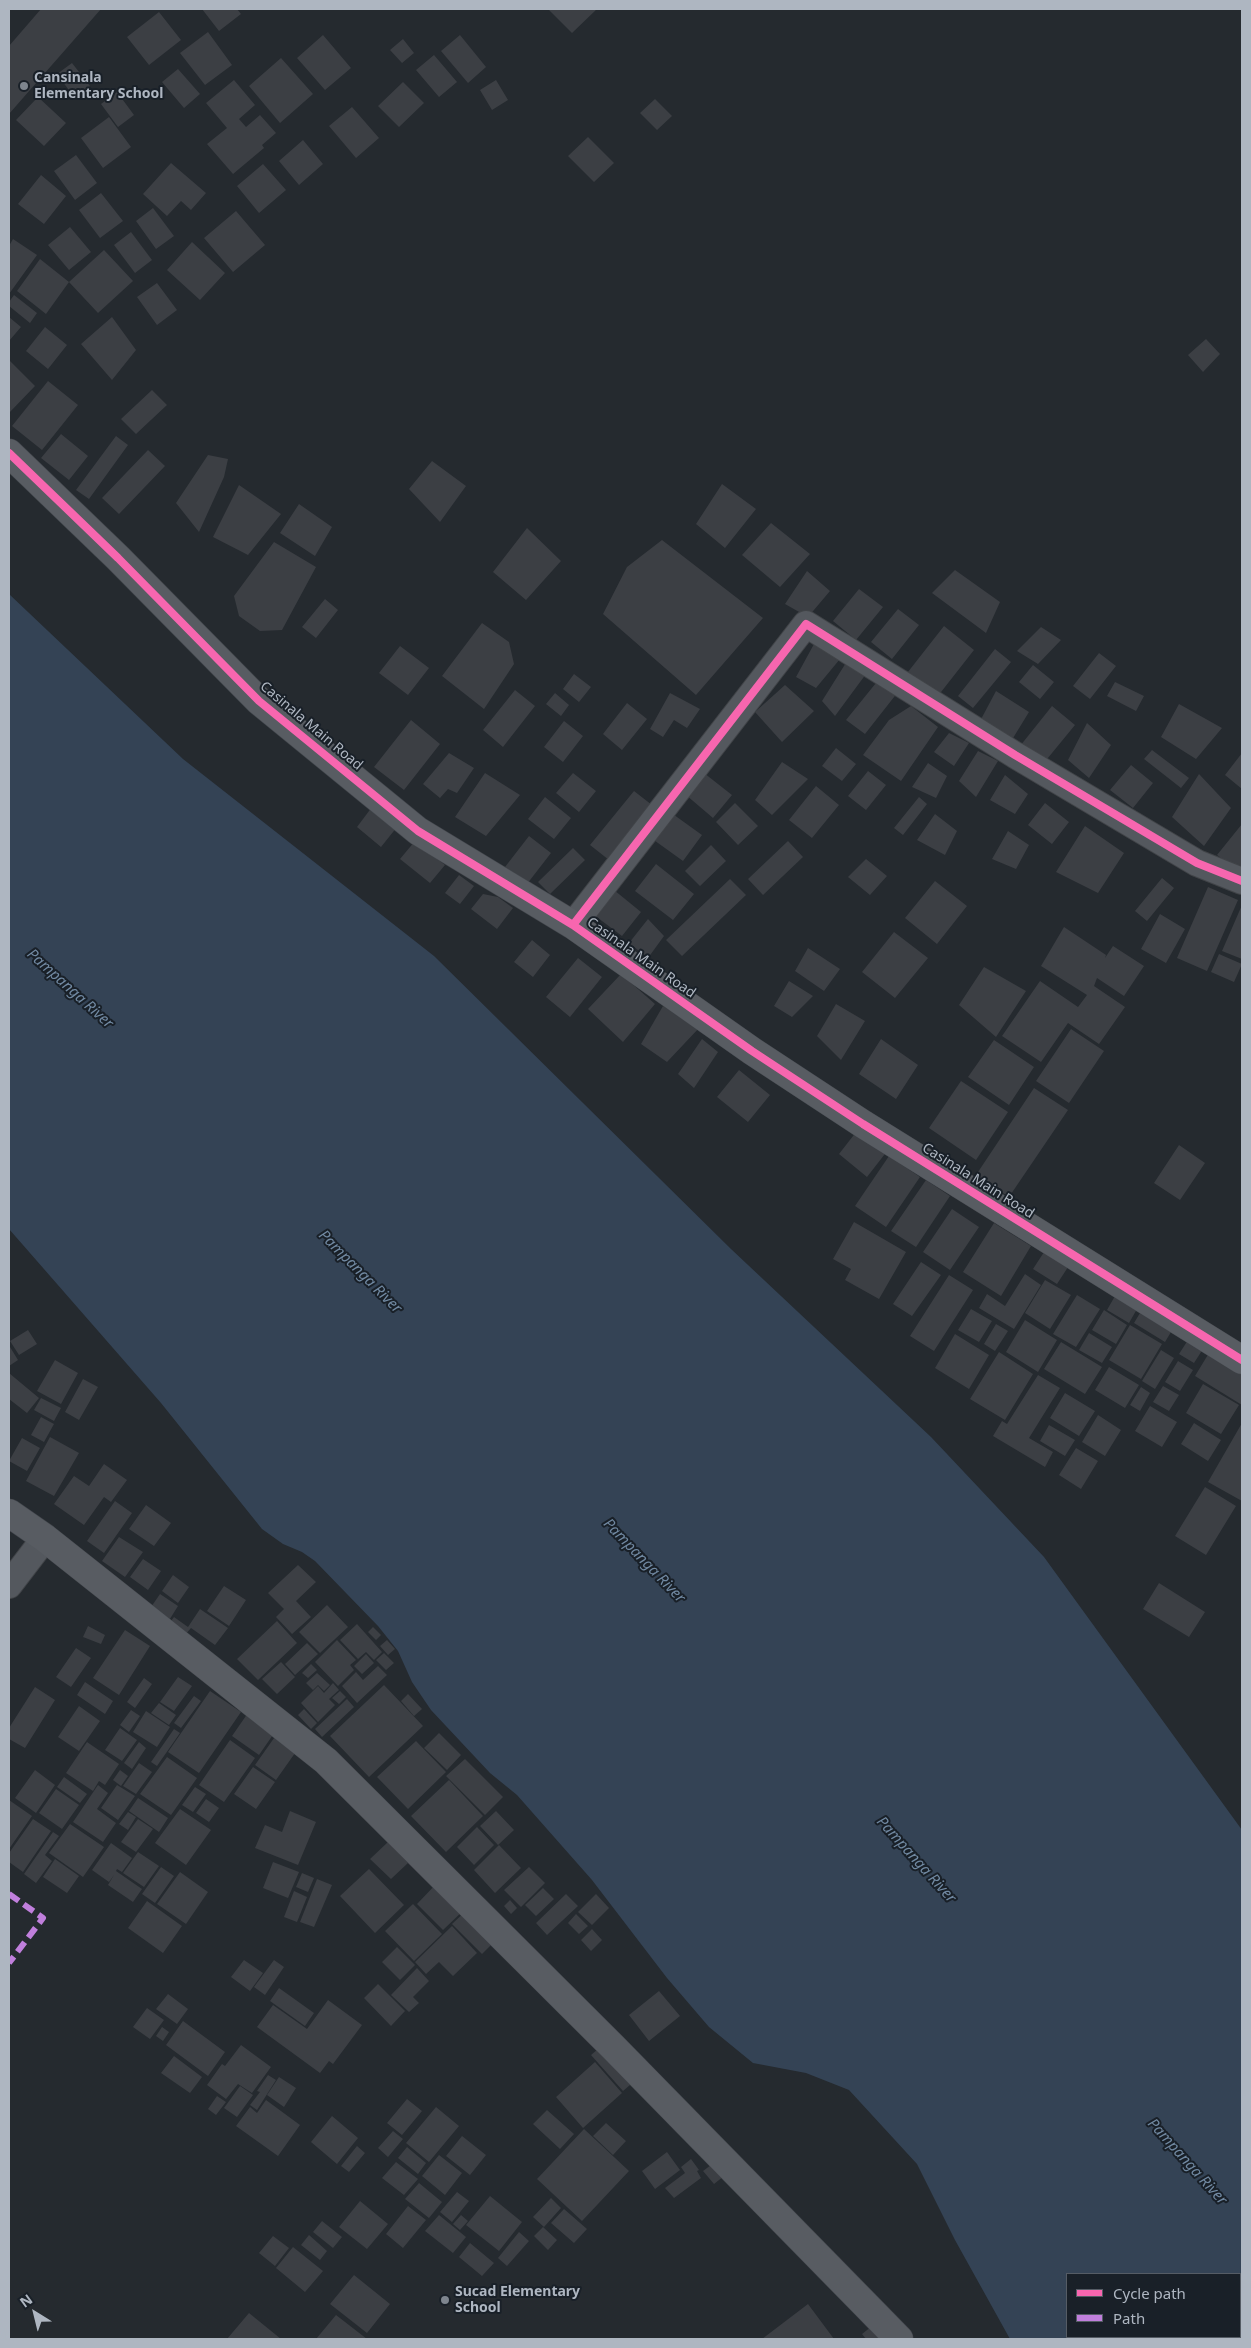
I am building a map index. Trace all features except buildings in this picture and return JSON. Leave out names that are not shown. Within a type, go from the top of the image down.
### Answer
[{"type":"street","name":"Casinala Main Road","points":[[9,453],[118,558],[259,701],[418,831],[573,925],[752,1051],[863,1124],[1242,1360]]},
{"type":"street","points":[[573,925],[806,624],[1015,754],[1189,858],[1242,881]]},
{"type":"street","points":[[9,1514],[45,1538],[326,1762],[613,2047],[899,2339]]},
{"type":"street","points":[[9,1585],[45,1538]]},
{"type":"water","name":"Pampanga River","points":[[9,594],[183,759],[434,956],[731,1249],[931,1437],[1044,1557],[1242,1830],[1242,2339],[1010,2339],[955,2240],[917,2164],[849,2090],[806,2073],[753,2063],[709,2027],[667,1978],[592,1880],[517,1795],[490,1773],[431,1710],[412,1682],[398,1651],[378,1626],[315,1561],[302,1552],[283,1544],[262,1529],[161,1403],[9,1229]]},
{"type":"marked path","points":[[9,1894],[43,1918],[9,1963]]},
{"type":"cycle path","points":[[9,453],[118,558],[259,701],[418,831],[573,925],[752,1051],[863,1124],[1242,1360]]},
{"type":"cycle path","points":[[573,925],[806,624],[1015,755],[1197,863],[1242,881]]},
{"type":"place","name":"Cansinala Elementary School","points":[[24,86]]},
{"type":"place","name":"Sucad Elementary School","points":[[445,2300]]}]
